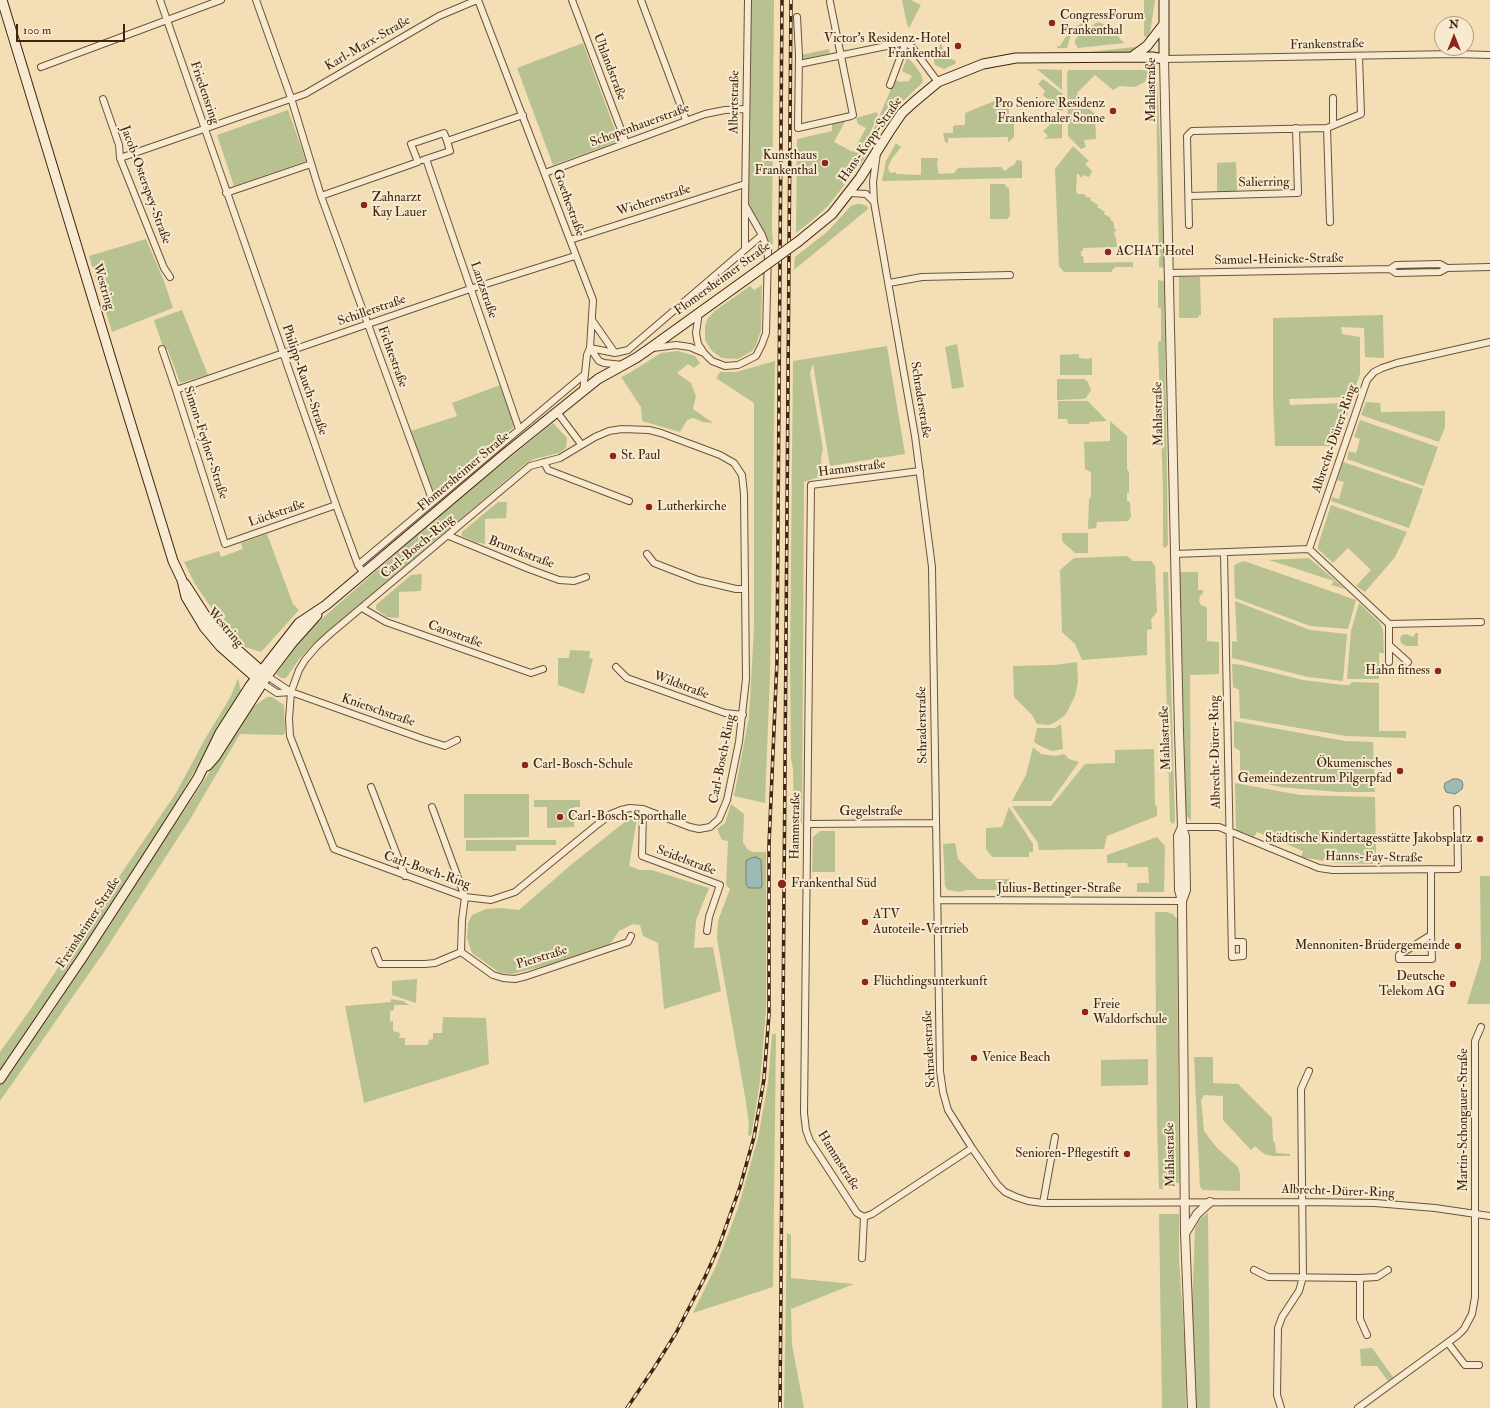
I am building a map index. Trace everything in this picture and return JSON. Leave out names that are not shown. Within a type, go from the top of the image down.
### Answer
[{"type":"main road","name":"Westring","points":[[2,0],[173,561],[182,580],[186,597],[204,627],[220,646],[262,677]]},
{"type":"main road","name":"Mahlastraße","points":[[1164,0],[1164,59]]},
{"type":"main road","points":[[1132,57],[1147,46],[1164,24]]},
{"type":"main road","name":"Hans-Kopp-Straße","points":[[799,241],[832,214],[850,193],[902,113],[938,82],[983,64],[1000,60],[1023,58],[1132,57],[1164,59]]},
{"type":"main road","name":"Flomersheimer Straße","points":[[262,677],[299,623],[326,605],[506,453],[602,376],[623,366],[649,349],[799,241]]},
{"type":"main road","name":"Freinsheimer Straße","points":[[0,1079],[82,958],[198,778],[220,733],[262,677]]},
{"type":"street","name":"Friedensring","points":[[160,0],[226,193]]},
{"type":"street","points":[[41,67],[220,0]]},
{"type":"street","name":"Fichtestraße","points":[[256,0],[290,98],[321,196],[433,502]]},
{"type":"street","name":"Karl-Marx-Straße","points":[[120,158],[305,94],[439,16],[478,0]]},
{"type":"street","name":"Goethestraße","points":[[478,0],[490,27],[575,256],[593,300],[590,348],[587,355],[583,392]]},
{"type":"street","name":"Uhlandstraße","points":[[572,0],[626,142]]},
{"type":"street","points":[[641,0],[686,120]]},
{"type":"street","name":"Albertstraße","points":[[745,249],[748,0]]},
{"type":"street","points":[[797,17],[799,64],[798,128],[853,115],[830,2]]},
{"type":"street","points":[[799,64],[906,42]]},
{"type":"street","points":[[906,42],[912,47],[938,82]]},
{"type":"street","points":[[890,85],[906,42]]},
{"type":"street","name":"Frankenstraße","points":[[1164,59],[1490,55]]},
{"type":"street","points":[[1189,225],[1187,136],[1192,131],[1330,126],[1361,114],[1360,56]]},
{"type":"street","name":"Mahlastraße","points":[[1164,59],[1174,554],[1182,827],[1178,836],[1179,890],[1182,901],[1185,1232],[1192,1408]]},
{"type":"street","points":[[1330,222],[1330,126],[1333,98]]},
{"type":"street","name":"Jacob-Osterspey-Straße","points":[[103,99],[119,145],[120,158],[164,268],[170,277]]},
{"type":"street","name":"Schopenhauerstraße","points":[[545,173],[686,120],[725,110],[746,109]]},
{"type":"street","points":[[447,141],[523,115]]},
{"type":"street","name":"Salierring","points":[[1189,196],[1298,193],[1296,128]]},
{"type":"street","points":[[321,196],[418,162],[450,150],[444,133],[411,144],[418,162]]},
{"type":"street","name":"Schraderstraße","points":[[877,152],[874,202],[916,436],[932,567],[940,1065],[942,1085],[948,1110],[996,1184],[1005,1192],[1022,1199],[1043,1203],[1185,1202]]},
{"type":"street","name":"Lanzstraße","points":[[426,159],[519,429]]},
{"type":"street","points":[[226,193],[311,164]]},
{"type":"street","name":"Wichernstraße","points":[[570,240],[745,184]]},
{"type":"street","name":"Philipp-Rauch-Straße","points":[[226,193],[336,505],[358,565],[364,573]]},
{"type":"street","points":[[850,193],[866,194],[874,202]]},
{"type":"street","name":"Albertstraße","points":[[649,349],[676,345],[690,347],[704,353],[712,361],[726,366],[738,365],[756,356],[766,333],[768,251],[762,235],[745,205]]},
{"type":"street","name":"Flomersheimer Straße","points":[[616,353],[628,350],[762,235]]},
{"type":"street","name":"Schillerstraße","points":[[176,390],[470,289],[575,256]]},
{"type":"street","name":"Samuel-Heinicke-Straße","points":[[1169,273],[1390,269],[1396,273],[1440,272],[1447,268],[1490,267]]},
{"type":"street","points":[[889,283],[922,277],[1010,276]]},
{"type":"street","points":[[699,312],[696,334],[698,344],[704,353]]},
{"type":"street","points":[[592,320],[616,353]]},
{"type":"street","name":"Albrecht-Dürer-Ring","points":[[1309,549],[1367,380],[1370,376],[1382,368],[1397,363],[1490,342]]},
{"type":"street","points":[[590,348],[616,353]]},
{"type":"street","points":[[590,348],[599,361],[623,366]]},
{"type":"street","name":"Simon-Feylner-Straße","points":[[162,349],[225,544]]},
{"type":"street","name":"Flomersheimer Straße","points":[[358,565],[585,374]]},
{"type":"street","points":[[557,412],[581,444]]},
{"type":"street","name":"Carl-Bosch-Ring","points":[[622,429],[649,430],[720,455],[734,463],[742,475],[744,483],[746,679],[743,715],[727,800],[722,815],[717,822],[707,828],[696,828],[643,809],[630,808],[621,810],[611,814],[515,892],[491,900],[465,897],[404,876],[334,849],[290,736],[289,719],[291,692],[299,670],[311,652],[530,466],[544,462],[560,458],[581,444],[609,431],[622,429]]},
{"type":"street","points":[[544,462],[548,470],[629,501]]},
{"type":"street","name":"Hammstraße","points":[[864,1217],[857,1213],[810,1141],[806,1130],[804,1067],[811,485],[920,471]]},
{"type":"street","name":"Lückstraße","points":[[225,544],[336,505]]},
{"type":"street","name":"Brunckstraße","points":[[449,536],[559,580],[574,581],[586,577]]},
{"type":"street","points":[[1174,554],[1309,549],[1389,624],[1481,622]]},
{"type":"street","name":"Albrecht-Dürer-Ring","points":[[1224,553],[1229,831]]},
{"type":"street","points":[[647,554],[654,563],[698,580],[736,589],[745,589]]},
{"type":"street","name":"Carostraße","points":[[362,608],[386,622],[531,673],[543,669]]},
{"type":"street","points":[[1389,624],[1389,662]]},
{"type":"street","points":[[1389,645],[1408,662]]},
{"type":"street","name":"Wildstraße","points":[[616,667],[627,678],[724,713],[743,715]]},
{"type":"street","points":[[262,677],[291,692]]},
{"type":"street","name":"Knietschstraße","points":[[291,692],[445,746],[457,740]]},
{"type":"street","points":[[371,787],[404,876]]},
{"type":"street","points":[[375,951],[380,964],[425,964],[435,962],[461,952],[462,920],[465,897],[432,807]]},
{"type":"street","name":"Seidelstraße","points":[[643,809],[642,856],[720,885],[709,917],[707,931]]},
{"type":"street","name":"Hanns-Fay-Straße","points":[[1182,827],[1219,827],[1319,868],[1333,870],[1458,869],[1457,809]]},
{"type":"street","name":"Gegelstraße","points":[[807,824],[936,823]]},
{"type":"street","points":[[1229,831],[1232,942]]},
{"type":"street","name":"Hanns-Fay-Straße","points":[[1431,869],[1432,959],[1399,959],[1399,955],[1431,935]]},
{"type":"street","name":"Julius-Bettinger-Straße","points":[[937,900],[1182,901]]},
{"type":"street","name":"Pierstraße","points":[[461,952],[492,975],[516,979],[628,942],[631,936]]},
{"type":"street","name":"Martin-Schongauer-Straße","points":[[1358,1408],[1448,1343],[1464,1329],[1472,1314],[1475,1297],[1474,1041],[1481,1027]]},
{"type":"street","points":[[1281,1408],[1277,1395],[1278,1328],[1282,1317],[1299,1291],[1303,1277],[1301,1089],[1308,1071]]},
{"type":"street","points":[[1043,1203],[1054,1137]]},
{"type":"street","points":[[862,1258],[864,1217],[872,1214],[972,1148]]},
{"type":"street","name":"Albrecht-Dürer-Ring","points":[[1185,1202],[1303,1202],[1401,1205],[1490,1216]]},
{"type":"street","points":[[1185,1232],[1197,1214],[1210,1202]]},
{"type":"street","points":[[1254,1270],[1268,1277],[1360,1278],[1377,1277],[1388,1270]]},
{"type":"street","points":[[1360,1278],[1360,1319],[1367,1335]]},
{"type":"street","points":[[1448,1343],[1465,1365],[1479,1365]]},
{"type":"green space","points":[[750,0],[774,0],[773,244],[771,245],[749,205],[748,107]]},
{"type":"green space","points":[[902,0],[911,0],[921,5],[909,28],[907,24]]},
{"type":"green space","points":[[1144,0],[1155,0],[1148,38],[1144,36]]},
{"type":"green space","points":[[1088,18],[1091,18],[1088,23],[1071,34],[1067,48],[1057,48],[1057,46],[1060,46],[1068,33]]},
{"type":"green space","points":[[1097,22],[1109,26],[1124,43],[1077,48],[1077,45],[1075,45],[1075,40],[1078,36]]},
{"type":"green space","points":[[583,43],[619,141],[553,165],[517,68]]},
{"type":"green space","points":[[941,43],[946,56],[956,61],[955,64],[944,69],[935,65],[934,61],[934,57]]},
{"type":"green space","points":[[1143,46],[1130,53],[1089,52]]},
{"type":"green space","points":[[829,49],[830,53],[801,60],[801,55]]},
{"type":"green space","points":[[907,57],[921,74],[923,80],[922,83],[886,120],[860,166],[858,165],[895,80],[908,82],[912,76],[902,71]]},
{"type":"green space","points":[[1037,69],[1062,70],[1062,90]]},
{"type":"green space","points":[[1068,70],[1149,70],[1145,82],[1135,87],[1120,86],[1113,90],[1095,75],[1077,93],[1079,100],[1095,114],[1096,139],[1084,140],[1086,147],[1081,149],[1068,136]]},
{"type":"green space","points":[[1154,78],[1157,78],[1164,268],[1159,267],[1156,87],[1151,83]]},
{"type":"green space","points":[[1043,79],[1063,94],[1063,111],[1057,110],[1057,108],[1043,95],[1045,91],[1038,84]]},
{"type":"green space","points":[[997,100],[1002,100],[1004,107],[1009,109],[1009,123],[1014,123],[1014,137],[1010,141],[1008,142],[1008,137],[948,138],[948,143],[945,142],[943,133],[953,133],[953,126],[965,125],[965,113]]},
{"type":"green space","points":[[288,110],[306,161],[234,186],[217,135]]},
{"type":"green space","points":[[877,112],[878,115],[851,176],[829,205],[796,233],[797,139],[832,131],[832,124],[846,120],[834,142],[853,152],[866,128],[858,124],[856,118]]},
{"type":"green space","points":[[1057,114],[1062,114],[1062,138],[1044,140],[1048,136],[1043,131],[1058,117]]},
{"type":"green space","points":[[896,143],[901,147],[891,160],[888,168],[891,173],[896,172],[896,174],[921,175],[921,158],[938,158],[937,165],[939,174],[954,173],[958,168],[1001,167],[1005,171],[1013,166],[1017,160],[1022,161],[1022,178],[882,181],[886,161]]},
{"type":"green space","points":[[1073,146],[1089,161],[1085,164],[1092,171],[1089,177],[1082,175],[1082,177],[1080,177],[1079,174],[1077,174],[1076,192],[1091,198],[1090,200],[1098,205],[1097,207],[1105,212],[1104,214],[1111,218],[1110,219],[1114,223],[1114,229],[1116,229],[1114,232],[1117,247],[1083,248],[1083,251],[1081,251],[1081,256],[1083,256],[1084,263],[1133,262],[1133,267],[1115,267],[1111,272],[1064,272],[1059,266],[1055,169]]},
{"type":"green space","points":[[1236,162],[1237,191],[1217,192],[1217,163]]},
{"type":"green space","points":[[990,184],[1005,184],[1006,187],[1009,188],[1010,216],[1007,219],[990,219]]},
{"type":"green space","points":[[856,204],[867,206],[868,209],[794,270],[795,257],[827,232],[851,206]]},
{"type":"green space","points":[[146,239],[164,281],[173,308],[112,332],[89,256]]},
{"type":"green space","points":[[1179,277],[1200,277],[1201,315],[1199,315],[1198,318],[1179,318]]},
{"type":"green space","points":[[1158,280],[1164,281],[1168,545],[1165,548],[1163,546],[1163,491],[1158,342],[1161,341],[1161,308],[1158,308]]},
{"type":"green space","points":[[762,285],[761,330],[756,345],[752,351],[738,359],[722,358],[711,350],[705,340],[705,326],[708,318],[716,310],[750,286],[754,290]]},
{"type":"green space","points":[[182,310],[208,375],[180,383],[168,350],[163,347],[154,320]]},
{"type":"green space","points":[[1383,315],[1384,358],[1365,357],[1364,328],[1341,327],[1342,334],[1360,337],[1360,374],[1352,397],[1289,399],[1290,405],[1347,403],[1350,407],[1336,446],[1275,446],[1273,399],[1273,318]]},
{"type":"green space","points":[[957,344],[964,387],[952,389],[945,347]]},
{"type":"green space","points":[[887,346],[905,454],[830,466],[813,364],[810,373],[823,449],[821,458],[822,476],[804,482],[802,823],[794,823],[793,769],[791,759],[790,660],[793,361]]},
{"type":"green space","points":[[678,351],[695,356],[700,363],[694,368],[688,364],[677,373],[691,383],[696,396],[693,409],[713,423],[703,422],[693,418],[687,420],[680,432],[642,421],[641,407],[621,377],[661,353]]},
{"type":"green space","points":[[1079,354],[1079,358],[1092,358],[1092,375],[1060,375],[1060,355]]},
{"type":"green space","points":[[775,361],[770,674],[765,803],[734,796],[749,717],[754,628],[754,403],[716,378],[720,372],[736,372]]},
{"type":"green space","points":[[1057,379],[1084,379],[1088,382],[1091,390],[1086,398],[1057,400]]},
{"type":"green space","points":[[500,385],[515,426],[435,493],[430,486],[411,431],[457,416],[452,403]]},
{"type":"green space","points":[[1058,401],[1088,401],[1107,421],[1089,422],[1089,424],[1068,424],[1067,419],[1058,419]]},
{"type":"green space","points":[[1366,402],[1380,403],[1381,412],[1445,411],[1445,427],[1439,442],[1361,415]]},
{"type":"green space","points":[[1360,420],[1438,447],[1424,486],[1347,459],[1349,451],[1356,453],[1360,439],[1354,437]]},
{"type":"green space","points":[[1110,421],[1127,436],[1129,493],[1127,493],[1127,501],[1130,502],[1131,517],[1128,521],[1097,522],[1096,528],[1088,529],[1089,500],[1091,496],[1091,472],[1085,469],[1084,442],[1110,441]]},
{"type":"green space","points":[[553,423],[567,438],[566,448],[559,453],[534,459],[525,464],[314,644],[300,658],[286,678],[281,678],[276,674],[293,650],[317,623],[457,500]]},
{"type":"green space","points":[[1343,462],[1423,489],[1409,528],[1331,501],[1332,497],[1339,499],[1344,482],[1337,480]]},
{"type":"green space","points":[[498,502],[507,502],[506,518],[485,519],[485,544],[475,542],[462,536],[462,532]]},
{"type":"green space","points":[[1331,505],[1407,532],[1395,557],[1365,592],[1356,586],[1371,570],[1348,548],[1333,563],[1318,549]]},
{"type":"green space","points":[[1062,533],[1088,533],[1088,553],[1075,553],[1062,541]]},
{"type":"green space","points":[[267,534],[293,604],[299,610],[261,652],[245,647],[219,619],[195,584],[184,562],[219,551],[221,557],[243,549],[241,543]]},
{"type":"green space","points":[[1127,556],[1133,561],[1151,561],[1155,566],[1157,612],[1151,619],[1152,629],[1147,630],[1147,655],[1082,660],[1075,644],[1062,632],[1060,570],[1074,558]]},
{"type":"green space","points":[[1309,558],[1345,589],[1331,585],[1334,581],[1269,560]]},
{"type":"green space","points":[[1244,561],[1356,600],[1348,629],[1310,626],[1235,598],[1234,566]]},
{"type":"green space","points":[[1163,572],[1168,572],[1175,821],[1173,824],[1170,821]]},
{"type":"green space","points":[[1180,572],[1198,572],[1198,590],[1203,590],[1199,601],[1201,605],[1207,609],[1207,641],[1219,642],[1219,674],[1190,675],[1191,821],[1186,815]]},
{"type":"green space","points":[[422,574],[421,591],[399,592],[399,617],[387,617],[376,609],[376,605],[411,575]]},
{"type":"green space","points":[[1235,601],[1310,630],[1347,634],[1343,681],[1308,677],[1232,658],[1232,641],[1237,642]]},
{"type":"green space","points":[[1359,603],[1380,623],[1383,630],[1384,653],[1379,653],[1379,679],[1347,679],[1351,631]]},
{"type":"green space","points":[[1415,633],[1418,633],[1418,646],[1406,646],[1401,643],[1400,638],[1402,635],[1407,634],[1412,637]]},
{"type":"green space","points":[[570,650],[590,651],[589,658],[593,659],[584,694],[558,685],[558,658],[569,658]]},
{"type":"green space","points":[[1077,662],[1078,682],[1075,696],[1067,712],[1064,716],[1049,725],[1037,724],[1032,715],[1014,697],[1013,666],[1055,665]]},
{"type":"green space","points":[[1232,664],[1242,665],[1303,680],[1343,685],[1349,685],[1352,682],[1379,683],[1379,731],[1406,731],[1406,738],[1346,736],[1240,718],[1239,690],[1233,687]]},
{"type":"green space","points":[[238,678],[242,695],[211,743],[130,879],[0,1073],[0,1052],[176,793],[205,739],[231,696]]},
{"type":"green space","points":[[267,697],[272,697],[284,705],[285,733],[283,735],[240,734],[189,821],[104,952],[0,1101],[0,1085],[51,1014],[112,922],[127,896],[253,707]]},
{"type":"green space","points":[[1234,721],[1345,741],[1373,742],[1375,792],[1338,792],[1279,787],[1240,777],[1240,751],[1234,747]]},
{"type":"green space","points":[[1061,724],[1063,749],[1052,751],[1034,742],[1037,728],[1055,728]]},
{"type":"green space","points":[[1033,747],[1041,754],[1055,756],[1064,754],[1069,759],[1079,762],[1051,801],[1012,801],[1026,775]]},
{"type":"green space","points":[[1154,749],[1155,804],[1157,807],[1157,816],[1107,836],[1104,849],[1039,850],[1038,843],[1012,806],[1051,806],[1085,764],[1115,763],[1115,750]]},
{"type":"green space","points":[[1235,783],[1300,795],[1375,797],[1376,854],[1373,864],[1336,863],[1301,857],[1303,851],[1257,832],[1254,837],[1236,830]]},
{"type":"green space","points":[[464,794],[529,794],[529,837],[464,838]]},
{"type":"green space","name":"Carl-Bosch-Sporthalle","points":[[534,800],[580,800],[580,807],[574,807],[574,827],[547,828],[547,807],[534,807]]},
{"type":"green space","points":[[731,804],[744,814],[743,842],[748,850],[753,852],[766,852],[766,1009],[760,1082],[751,1136],[748,1135],[749,1125],[746,1102],[717,939],[718,921],[730,889],[726,885],[728,841],[722,840],[717,829],[725,823]]},
{"type":"green space","points":[[1009,807],[1033,844],[1033,852],[1029,852],[1029,857],[992,857],[986,849],[986,828],[1002,827]]},
{"type":"green space","points":[[631,817],[637,819],[629,866],[640,870],[652,870],[709,888],[696,920],[694,948],[713,947],[721,991],[664,1009],[658,943],[643,936],[640,925],[633,924],[619,931],[610,944],[545,966],[512,974],[500,973],[472,953],[467,938],[468,923],[472,915],[486,909],[501,908],[519,910],[572,864]]},
{"type":"green space","points":[[820,831],[835,831],[835,872],[812,872],[813,837]]},
{"type":"green space","points":[[1157,837],[1165,846],[1164,892],[1137,892],[1137,883],[1149,883],[1148,867],[1128,867],[1127,863],[1107,863],[1107,855]]},
{"type":"green space","points":[[466,840],[556,840],[556,845],[516,845],[516,851],[466,851]]},
{"type":"green space","points":[[955,843],[958,859],[978,879],[1009,879],[1009,890],[967,890],[960,892],[948,890],[945,886],[943,844]]},
{"type":"green space","points":[[1480,876],[1490,876],[1490,1004],[1467,1004],[1481,959]]},
{"type":"green space","points":[[1155,912],[1166,912],[1173,914],[1177,919],[1179,1183],[1168,1183],[1164,1189],[1159,1189]]},
{"type":"green space","points":[[417,979],[416,1003],[392,995],[392,981]]},
{"type":"green space","points":[[391,999],[403,1001],[409,1005],[394,1005],[394,1010],[390,1011],[390,1022],[393,1021],[393,1031],[400,1033],[399,1038],[405,1038],[405,1045],[428,1045],[429,1040],[433,1039],[433,1033],[442,1033],[443,1017],[486,1018],[489,1064],[364,1103],[345,1006],[391,1002]]},
{"type":"green space","points":[[772,1034],[776,1034],[773,1287],[693,1313],[716,1266],[738,1208],[758,1138],[768,1083]]},
{"type":"green space","points":[[1194,1057],[1213,1057],[1213,1083],[1238,1084],[1272,1118],[1273,1141],[1275,1143],[1276,1153],[1290,1154],[1290,1156],[1273,1156],[1264,1154],[1255,1146],[1251,1150],[1223,1120],[1223,1096],[1204,1095],[1201,1100],[1204,1131],[1217,1148],[1238,1167],[1240,1174],[1240,1191],[1203,1190],[1200,1187]]},
{"type":"green space","points":[[1148,1059],[1148,1085],[1101,1086],[1101,1060]]},
{"type":"green space","points":[[1208,1213],[1210,1408],[1196,1408],[1192,1310],[1195,1228],[1201,1218]]},
{"type":"green space","points":[[1159,1214],[1179,1214],[1179,1259],[1185,1349],[1186,1408],[1162,1408]]},
{"type":"green space","points":[[787,1233],[791,1235],[791,1278],[854,1284],[791,1309],[792,1345],[804,1408],[784,1408]]},
{"type":"green space","points":[[1372,1348],[1393,1377],[1388,1381],[1377,1366],[1361,1366],[1360,1349]]},
{"type":"water","points":[[1453,779],[1462,781],[1463,785],[1462,789],[1455,794],[1446,792],[1444,787],[1445,783]]},
{"type":"water","points":[[756,857],[761,860],[762,884],[761,888],[749,888],[746,884],[746,861]]},
{"type":"railway","points":[[627,1408],[676,1333],[719,1246],[740,1187],[754,1137],[764,1079],[769,1014],[769,845],[777,660],[782,0]]},
{"type":"railway","points":[[780,1408],[791,0]]},
{"type":"place","name":"CongressForum Frankenthal","points":[[1052,23]]},
{"type":"place","name":"Victor's Residenz-Hotel Frankenthal","points":[[958,46]]},
{"type":"place","name":"Pro Seniore Residenz Frankenthaler Sonne","points":[[1113,111]]},
{"type":"place","name":"Kunsthaus Frankenthal","points":[[825,163]]},
{"type":"place","name":"Zahnarzt Kay Lauer","points":[[364,205]]},
{"type":"place","name":"ACHAT Hotel","points":[[1108,252]]},
{"type":"place","name":"St. Paul","points":[[613,456]]},
{"type":"place","name":"Lutherkirche","points":[[649,507]]},
{"type":"place","name":"Hahn fitness","points":[[1438,671]]},
{"type":"place","name":"Carl-Bosch-Schule","points":[[525,765]]},
{"type":"place","name":"Ökumenisches Gemeindezentrum Pilgerpfad","points":[[1400,771]]},
{"type":"place","name":"Carl-Bosch-Sporthalle","points":[[560,817]]},
{"type":"place","name":"Städtische Kindertagesstätte Jakobsplatz","points":[[1480,839]]},
{"type":"place","name":"Frankenthal Süd","points":[[782,884]]},
{"type":"place","name":"ATV Autoteile-Vertrieb","points":[[865,922]]},
{"type":"place","name":"Mennoniten-Brüdergemeinde","points":[[1458,946]]},
{"type":"place","name":"Flüchtlingsunterkunft","points":[[865,982]]},
{"type":"place","name":"Deutsche Telekom AG","points":[[1453,984]]},
{"type":"place","name":"Freie Waldorfschule","points":[[1085,1012]]},
{"type":"place","name":"Venice Beach","points":[[974,1058]]},
{"type":"place","name":"Senioren-Pflegestift","points":[[1127,1154]]}]
